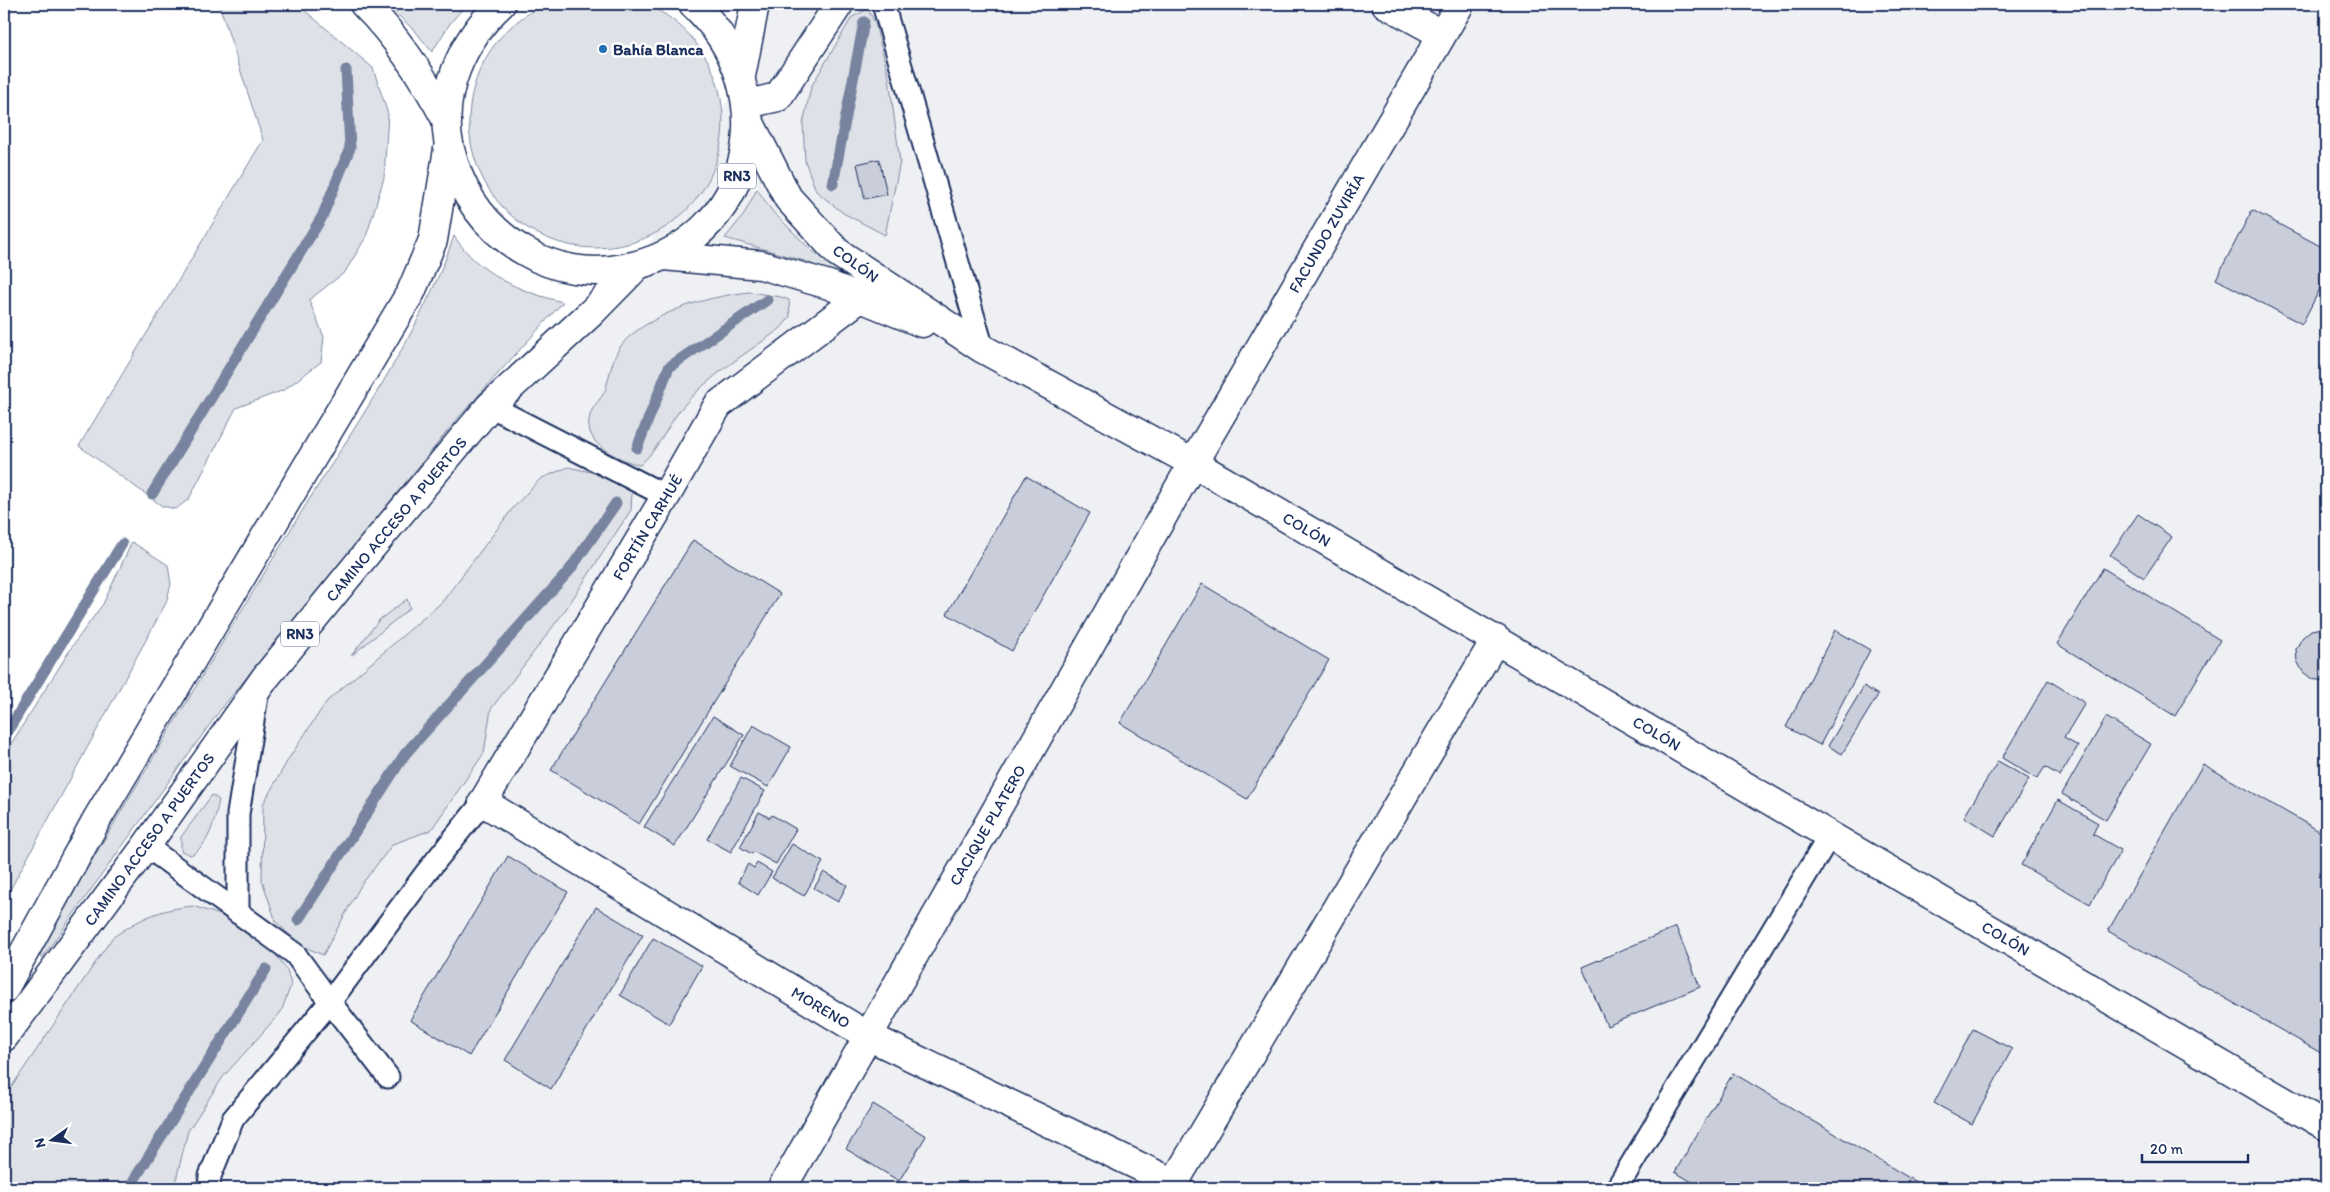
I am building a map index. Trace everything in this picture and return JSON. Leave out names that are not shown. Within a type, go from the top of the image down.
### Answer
[{"type":"main road","points":[[364,4],[400,45],[423,77],[448,132]]},
{"type":"main road","name":"RN3","points":[[4,989],[97,819],[411,292],[433,240],[448,132],[448,98],[462,53],[474,33],[502,4]]},
{"type":"main road","name":"RN3","points":[[448,132],[455,168],[469,198],[495,231],[516,246],[538,258],[562,267],[587,271],[612,271],[637,266],[664,256],[699,232],[726,200],[742,161],[747,140],[747,112],[741,76],[722,35],[693,4]]},
{"type":"main road","name":"RN3","points":[[741,76],[756,4]]},
{"type":"main road","points":[[747,112],[778,97],[839,4]]},
{"type":"main road","points":[[1386,4],[1441,34]]},
{"type":"main road","name":"FACUNDO ZUVIRÍA","points":[[1193,463],[1460,4]]},
{"type":"main road","name":"COLÓN","points":[[747,112],[788,198],[837,252],[983,349],[1193,463],[2326,1126]]},
{"type":"main road","name":"COLÓN","points":[[664,256],[761,266],[829,284],[983,349]]},
{"type":"main road","name":"CAMINO ACCESO A PUERTOS","points":[[4,1037],[146,846],[258,688],[371,548],[490,406],[592,312],[637,266]]},
{"type":"main road","name":"FORTÍN CARHUÉ","points":[[484,802],[718,405],[860,298]]},
{"type":"main road","name":"CACIQUE PLATERO","points":[[782,1188],[1193,463]]},
{"type":"main road","points":[[1172,1186],[1496,639]]},
{"type":"main road","name":"MORENO","points":[[484,802],[868,1036],[1172,1186]]},
{"type":"lane","points":[[883,4],[983,349]]},
{"type":"lane","points":[[490,406],[666,496]]},
{"type":"lane","points":[[238,913],[238,814],[258,688]]},
{"type":"lane","points":[[209,1188],[210,1176],[233,1119],[330,1002],[426,873],[484,802]]},
{"type":"lane","points":[[1617,1188],[1830,835]]},
{"type":"lane","points":[[146,846],[295,954],[388,1077]]},
{"type":"shaded area","points":[[596,-6],[621,-3],[645,4],[656,9],[686,31],[708,61],[713,72],[720,96],[723,121],[720,146],[713,170],[708,181],[686,211],[656,233],[645,238],[621,245],[596,248],[571,245],[547,238],[536,233],[506,211],[484,181],[479,170],[472,146],[469,121],[472,96],[479,72],[484,61],[506,31],[536,9],[547,4],[571,-3]]},
{"type":"shaded area","points":[[219,4],[297,4],[373,68],[388,114],[384,178],[366,237],[345,272],[309,300],[324,337],[321,362],[284,390],[236,408],[189,499],[176,509],[162,506],[79,446],[263,140]]},
{"type":"shaded area","points":[[386,4],[440,4],[463,8],[449,25],[432,52],[416,32]]},
{"type":"shaded area","points":[[755,4],[2326,4],[2326,1188],[4,1188],[4,1037],[371,548],[637,266],[741,76]]},
{"type":"shaded area","points":[[868,9],[875,23],[889,78],[900,162],[885,235],[843,213],[816,191],[805,161],[803,124],[811,87],[852,17]]},
{"type":"shaded area","points":[[757,189],[772,211],[812,251],[867,286],[866,289],[805,261],[725,238],[743,216]]},
{"type":"shaded area","points":[[454,236],[464,249],[488,271],[516,287],[563,302],[459,417],[221,709],[42,958],[36,954],[261,578],[382,384],[422,311],[440,273]]},
{"type":"shaded area","points":[[750,292],[789,300],[790,317],[781,328],[703,386],[680,410],[652,452],[640,465],[610,453],[594,440],[590,431],[589,421],[592,410],[605,391],[618,350],[628,338],[661,316],[690,304]]},
{"type":"shaded area","points":[[568,467],[600,474],[632,492],[631,510],[564,612],[491,709],[484,753],[431,830],[393,844],[361,885],[323,955],[300,945],[276,922],[262,880],[263,804],[289,758],[327,701],[442,602],[513,508],[540,479]]},
{"type":"shaded area","points":[[132,542],[168,565],[171,584],[166,603],[4,901],[4,755],[75,642],[103,604]]},
{"type":"shaded area","points":[[407,599],[410,608],[351,656],[379,620]]},
{"type":"shaded area","points":[[212,795],[219,800],[211,831],[203,845],[191,855],[181,851],[181,837]]},
{"type":"shaded area","points":[[193,906],[229,918],[271,948],[287,970],[291,985],[281,1012],[223,1077],[188,1131],[174,1188],[4,1188],[4,1098],[112,938],[131,925],[160,912]]},
{"type":"building","points":[[879,159],[887,194],[865,199],[857,164]]},
{"type":"building","points":[[2252,210],[2326,249],[2326,277],[2302,324],[2216,279]]},
{"type":"building","points":[[1026,476],[1090,513],[1012,651],[947,614]]},
{"type":"building","points":[[2138,514],[2172,537],[2144,578],[2110,555]]},
{"type":"building","points":[[693,540],[780,594],[639,824],[551,770]]},
{"type":"building","points":[[2103,568],[2220,640],[2175,716],[2057,644]]},
{"type":"building","points":[[1202,584],[1329,660],[1247,799],[1120,723]]},
{"type":"building","points":[[2326,628],[2326,681],[2312,679],[2303,672],[2297,661],[2296,649],[2302,638],[2311,630]]},
{"type":"building","points":[[1835,630],[1870,650],[1820,745],[1786,727]]},
{"type":"building","points":[[2048,680],[2085,703],[2064,738],[2078,746],[2060,776],[2045,767],[2037,779],[2002,758]]},
{"type":"building","points":[[1864,686],[1878,695],[1842,754],[1828,746]]},
{"type":"building","points":[[713,716],[744,735],[675,846],[644,827]]},
{"type":"building","points":[[2106,717],[2151,744],[2106,820],[2062,794]]},
{"type":"building","points":[[753,725],[791,747],[768,787],[730,766]]},
{"type":"building","points":[[1998,761],[2029,779],[1995,836],[1964,817]]},
{"type":"building","points":[[2203,764],[2326,835],[2326,1056],[2108,931]]},
{"type":"building","points":[[741,778],[765,791],[731,852],[707,839]]},
{"type":"building","points":[[2058,800],[2098,823],[2093,834],[2121,850],[2090,904],[2021,865]]},
{"type":"building","points":[[759,812],[770,818],[772,815],[796,829],[776,864],[740,847]]},
{"type":"building","points":[[792,844],[823,862],[804,896],[772,878]]},
{"type":"building","points":[[508,856],[568,892],[469,1056],[410,1020]]},
{"type":"building","points":[[757,863],[772,872],[758,895],[738,882],[748,864],[754,868]]},
{"type":"building","points":[[824,872],[847,885],[838,902],[814,888]]},
{"type":"building","points":[[596,907],[643,935],[551,1089],[505,1060]]},
{"type":"building","points":[[1676,927],[1700,987],[1607,1026],[1582,967]]},
{"type":"building","points":[[653,938],[702,966],[669,1024],[620,995]]},
{"type":"building","points":[[1973,1029],[2012,1049],[1972,1124],[1934,1103]]},
{"type":"building","points":[[1733,1073],[1926,1188],[1702,1188],[1675,1172]]},
{"type":"building","points":[[873,1104],[926,1136],[899,1181],[846,1149]]},
{"type":"waterway","points":[[833,184],[864,22]]},
{"type":"waterway","points":[[152,494],[322,217],[350,148],[346,70]]},
{"type":"waterway","points":[[637,448],[669,367],[767,300]]},
{"type":"waterway","points":[[298,920],[405,754],[569,571],[616,503]]},
{"type":"waterway","points":[[4,737],[122,544]]},
{"type":"waterway","points":[[129,1188],[266,969]]},
{"type":"place","name":"Bahía Blanca","points":[[603,49]]}]
